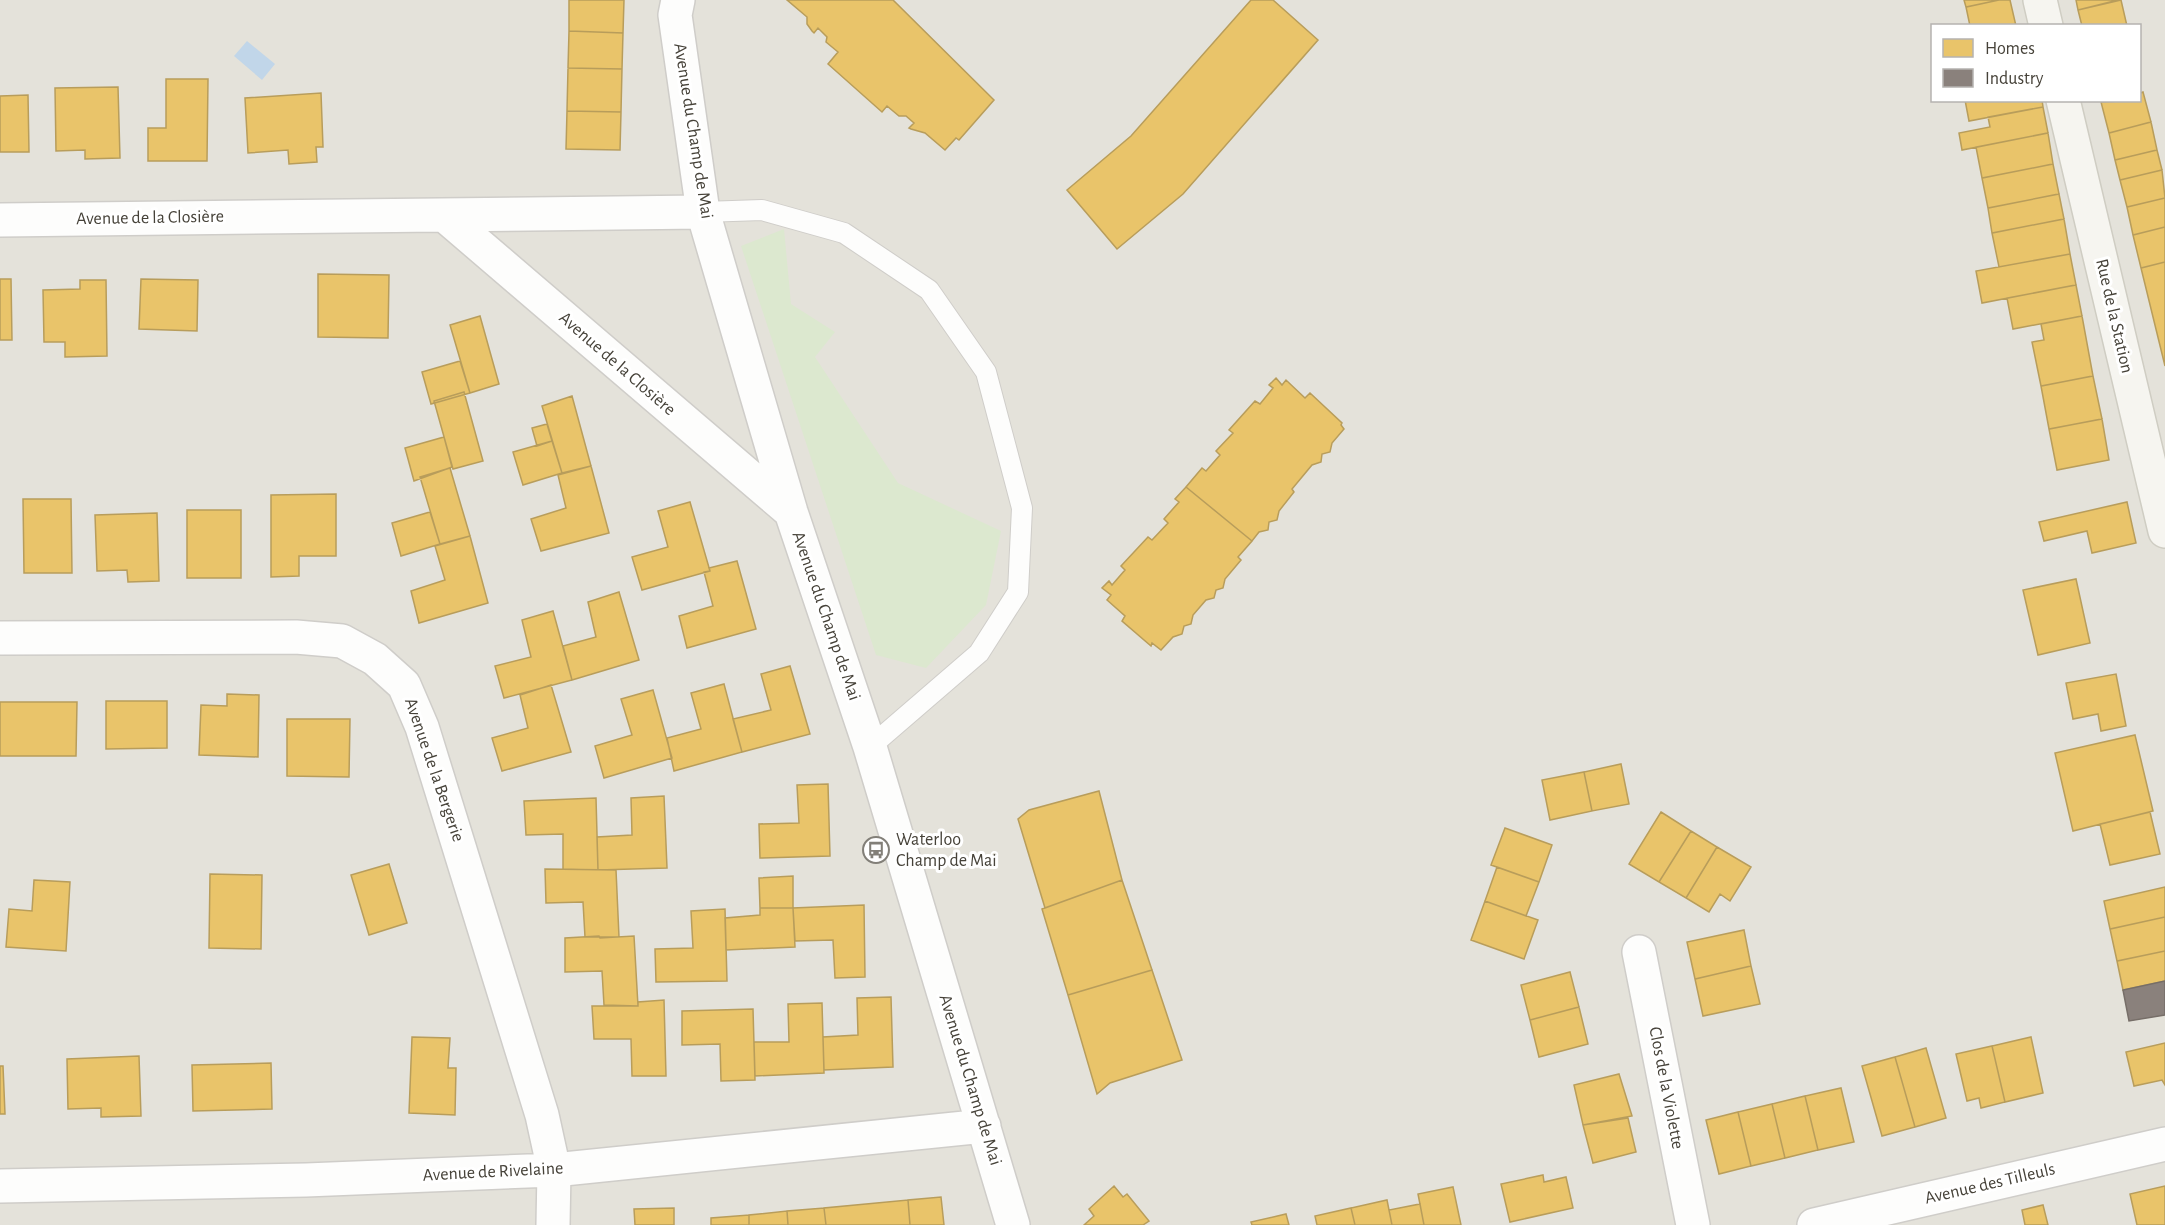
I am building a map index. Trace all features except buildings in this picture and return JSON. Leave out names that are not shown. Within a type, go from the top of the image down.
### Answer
[{"type":"street","name":"Avenue du Champ de Mai","points":[[678,0],[675,15],[703,212],[791,512],[870,747],[1013,1225]]},
{"type":"street","points":[[2040,0],[2046,24]]},
{"type":"street","name":"Rue de la Station","points":[[2063,102],[2165,531]]},
{"type":"street","name":"Avenue de la Closière","points":[[0,220],[703,212]]},
{"type":"street","name":"Avenue de la Closière","points":[[444,215],[791,512]]},
{"type":"street","name":"Avenue de la Bergerie","points":[[0,638],[296,637],[342,642],[375,659],[404,685],[422,727],[487,931],[542,1115],[554,1170],[553,1225]]},
{"type":"street","name":"Clos de la Violette","points":[[1639,952],[1693,1225]]},
{"type":"street","name":"Avenue de Rivelaine","points":[[0,1186],[306,1180],[554,1170],[984,1126]]},
{"type":"street","name":"Avenue des Tilleuls","points":[[1814,1225],[2165,1144]]},
{"type":"lane","points":[[703,212],[762,210],[844,232],[929,290],[986,372],[1022,508],[1018,592],[979,653],[870,747]]},
{"type":"shaded area","points":[[0,0],[2165,0],[2165,1225],[0,1225]]},
{"type":"green space","points":[[784,229],[791,304],[835,332],[815,357],[898,483],[1001,531],[986,605],[926,668],[876,655],[741,246]]},
{"type":"water","points":[[247,41],[275,64],[262,80],[234,56]]},
{"type":"place","name":"Waterloo Champ de Mai","points":[[876,850]]}]
